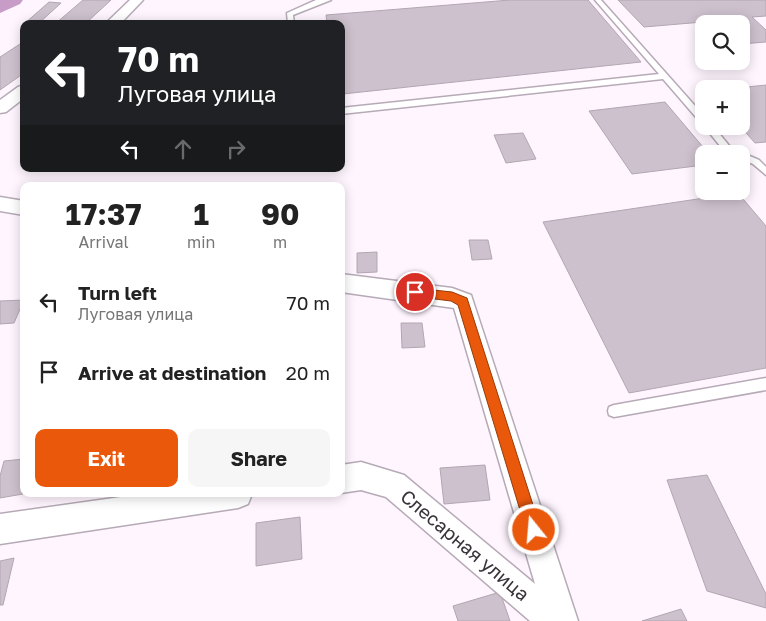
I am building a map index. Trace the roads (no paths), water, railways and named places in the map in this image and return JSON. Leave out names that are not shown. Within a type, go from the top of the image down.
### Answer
[{"type":"street","points":[[116,20],[137,0]]},
{"type":"street","points":[[0,108],[20,93]]},
{"type":"street","points":[[0,204],[20,207]]},
{"type":"street","points":[[345,284],[452,297],[463,302],[562,621]]},
{"type":"street","name":"Слесарная улица","points":[[345,478],[361,476],[394,484],[554,621]]},
{"type":"street","points":[[0,529],[218,497]]},
{"type":"lane","points":[[290,20],[289,14],[319,1],[328,0]]},
{"type":"lane","points":[[598,0],[695,110]]},
{"type":"lane","points":[[345,111],[666,76]]},
{"type":"lane","points":[[716,135],[724,145]]},
{"type":"lane","points":[[750,160],[756,162],[766,172]]},
{"type":"lane","points":[[614,412],[766,384]]},
{"type":"waterway","points":[[0,7],[13,0]]}]
